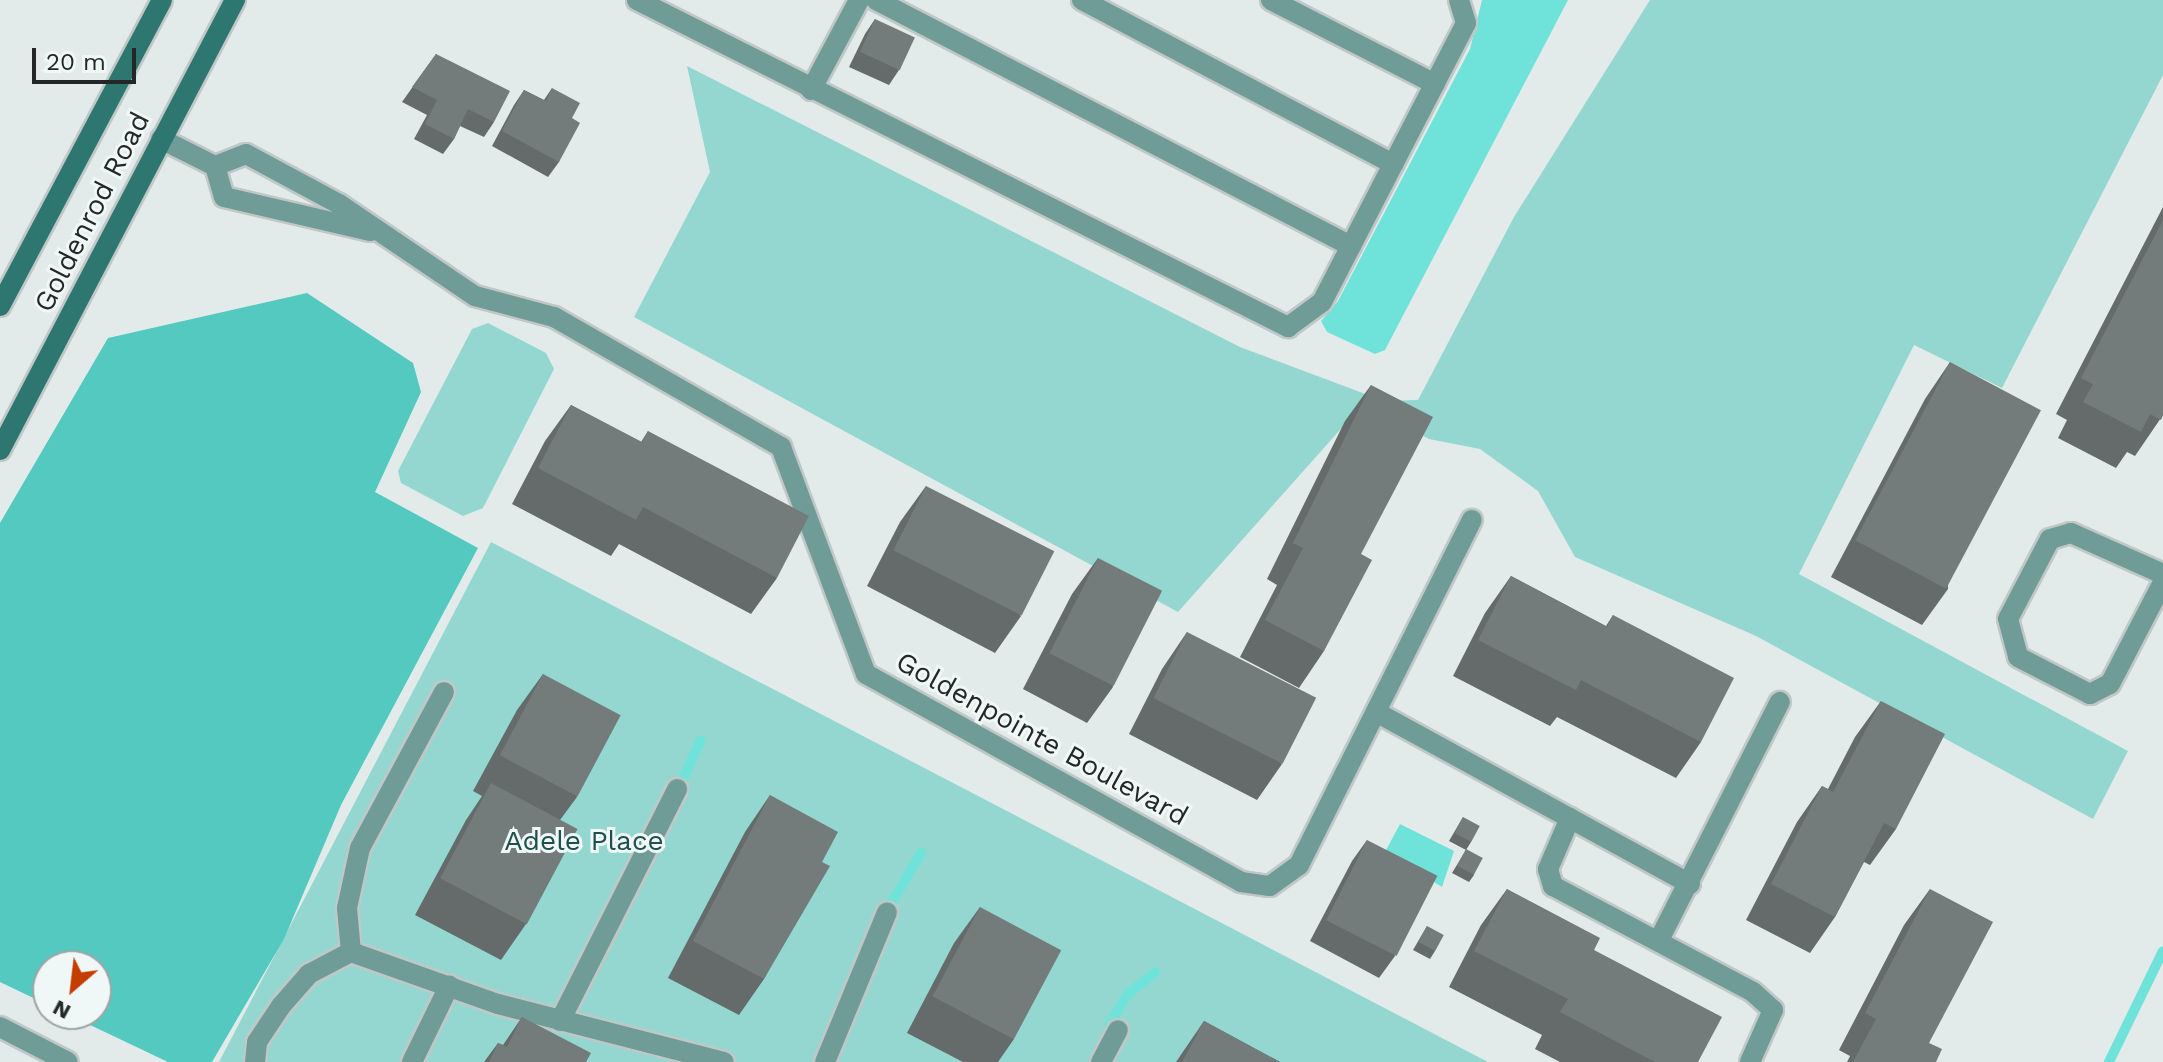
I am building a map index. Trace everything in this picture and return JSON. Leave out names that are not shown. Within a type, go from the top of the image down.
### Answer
[{"type":"main road","name":"Goldenrod Road","points":[[0,306],[162,0]]},
{"type":"main road","name":"Goldenrod Road","points":[[0,450],[235,0]]},
{"type":"lane","points":[[637,0],[1288,327],[1322,302],[1466,23],[1459,0]]},
{"type":"lane","points":[[811,90],[859,0]]},
{"type":"lane","points":[[876,0],[1351,246]]},
{"type":"lane","points":[[1082,0],[1393,164]]},
{"type":"lane","points":[[1271,0],[1435,84]]},
{"type":"lane","points":[[161,139],[215,166]]},
{"type":"lane","name":"Goldenpointe Boulevard","points":[[378,233],[224,197],[215,166],[246,154],[378,233],[475,296],[554,317],[781,447],[866,674],[1241,882],[1270,886],[1299,865],[1472,520]]},
{"type":"lane","points":[[2163,574],[2071,533],[2050,539],[2008,619],[2018,657],[2090,694],[2110,684],[2163,582]]},
{"type":"lane","points":[[351,952],[347,908],[360,848],[444,692]]},
{"type":"lane","points":[[1659,940],[1780,702]]},
{"type":"lane","points":[[1376,712],[1690,884]]},
{"type":"lane","points":[[560,1021],[677,789]]},
{"type":"lane","points":[[1570,818],[1548,869],[1553,886],[1659,940],[1773,1010],[1750,1062]]},
{"type":"lane","points":[[825,1062],[887,912]]},
{"type":"lane","points":[[255,1062],[257,1042],[281,1006],[309,974],[351,952],[657,1055],[724,1062]]},
{"type":"lane","points":[[412,1062],[449,986]]},
{"type":"lane","points":[[0,1027],[68,1062]]},
{"type":"lane","points":[[1101,1062],[1118,1030]]},
{"type":"green space","points":[[1650,0],[2163,0],[2163,75],[2002,388],[1914,345],[1799,574],[2128,751],[2093,819],[1756,636],[1575,557],[1538,491],[1480,449],[1429,439],[1363,404],[1178,612],[634,317],[710,172],[687,66],[1240,347],[1384,401],[1418,400],[1514,217]]},
{"type":"green space","points":[[488,323],[546,353],[554,369],[483,508],[463,516],[401,483],[398,471],[472,329]]},
{"type":"green space","name":"Adele Place","points":[[491,542],[1488,1062],[219,1062]]},
{"type":"shaded area","points":[[1482,0],[1568,0],[1385,350],[1375,354],[1327,332],[1321,321],[1338,301],[1470,49]]},
{"type":"shaded area","points":[[307,293],[413,363],[421,392],[375,492],[478,548],[341,805],[284,939],[212,1062],[168,1062],[101,1030],[112,1030],[112,950],[32,950],[32,997],[0,982],[0,523],[108,338]]},
{"type":"shaded area","points":[[1400,824],[1454,851],[1442,887],[1385,852]]},
{"type":"building","points":[[875,19],[915,38],[900,70],[860,52]]},
{"type":"building","points":[[436,54],[510,91],[494,122],[468,109],[454,139],[425,124],[437,100],[412,87]]},
{"type":"building","points":[[552,88],[580,103],[572,118],[580,123],[559,162],[502,131],[524,90],[546,101]]},
{"type":"building","points":[[2163,220],[2163,415],[2161,420],[2150,414],[2141,432],[2083,402],[2093,384],[2081,378]]},
{"type":"building","points":[[1950,362],[2041,410],[1946,589],[1855,540]]},
{"type":"building","points":[[1371,385],[1433,417],[1361,554],[1372,560],[1324,651],[1265,620],[1303,548],[1293,543]]},
{"type":"building","points":[[571,405],[642,442],[648,431],[809,516],[777,578],[643,507],[636,520],[538,468]]},
{"type":"building","points":[[926,486],[1054,551],[1022,616],[893,550]]},
{"type":"building","points":[[1098,558],[1162,591],[1114,686],[1049,653]]},
{"type":"building","points":[[1511,576],[1607,627],[1613,615],[1734,678],[1701,742],[1581,680],[1576,690],[1478,640]]},
{"type":"building","points":[[1187,632],[1316,698],[1283,764],[1153,698]]},
{"type":"building","points":[[543,674],[621,715],[578,797],[500,755]]},
{"type":"building","points":[[1881,701],[1945,734],[1896,829],[1884,823],[1835,917],[1771,884],[1822,786],[1833,792]]},
{"type":"building","points":[[491,783],[578,829],[527,924],[440,878]]},
{"type":"building","points":[[770,795],[838,832],[822,862],[830,866],[764,979],[693,941]]},
{"type":"building","points":[[1463,817],[1480,826],[1471,842],[1455,833]]},
{"type":"building","points":[[1367,840],[1437,876],[1397,956],[1326,920]]},
{"type":"building","points":[[1466,849],[1483,858],[1474,875],[1457,866]]},
{"type":"building","points":[[1507,889],[1600,938],[1594,950],[1722,1017],[1698,1062],[1655,1062],[1560,1012],[1568,999],[1474,951]]},
{"type":"building","points":[[1930,889],[1993,922],[1929,1043],[1942,1049],[1936,1062],[1853,1062],[1876,1019],[1865,1013]]},
{"type":"building","points":[[980,907],[1061,950],[1014,1039],[933,996]]},
{"type":"building","points":[[1427,926],[1444,935],[1435,951],[1419,942]]},
{"type":"building","points":[[522,1017],[591,1053],[586,1062],[489,1062],[498,1043],[507,1047]]},
{"type":"building","points":[[1204,1021],[1280,1062],[1182,1062]]},
{"type":"waterway","points":[[681,783],[701,740]]},
{"type":"waterway","points":[[892,902],[921,853]]},
{"type":"waterway","points":[[2109,1062],[2163,951]]},
{"type":"waterway","points":[[1109,1025],[1127,995],[1155,972]]}]
